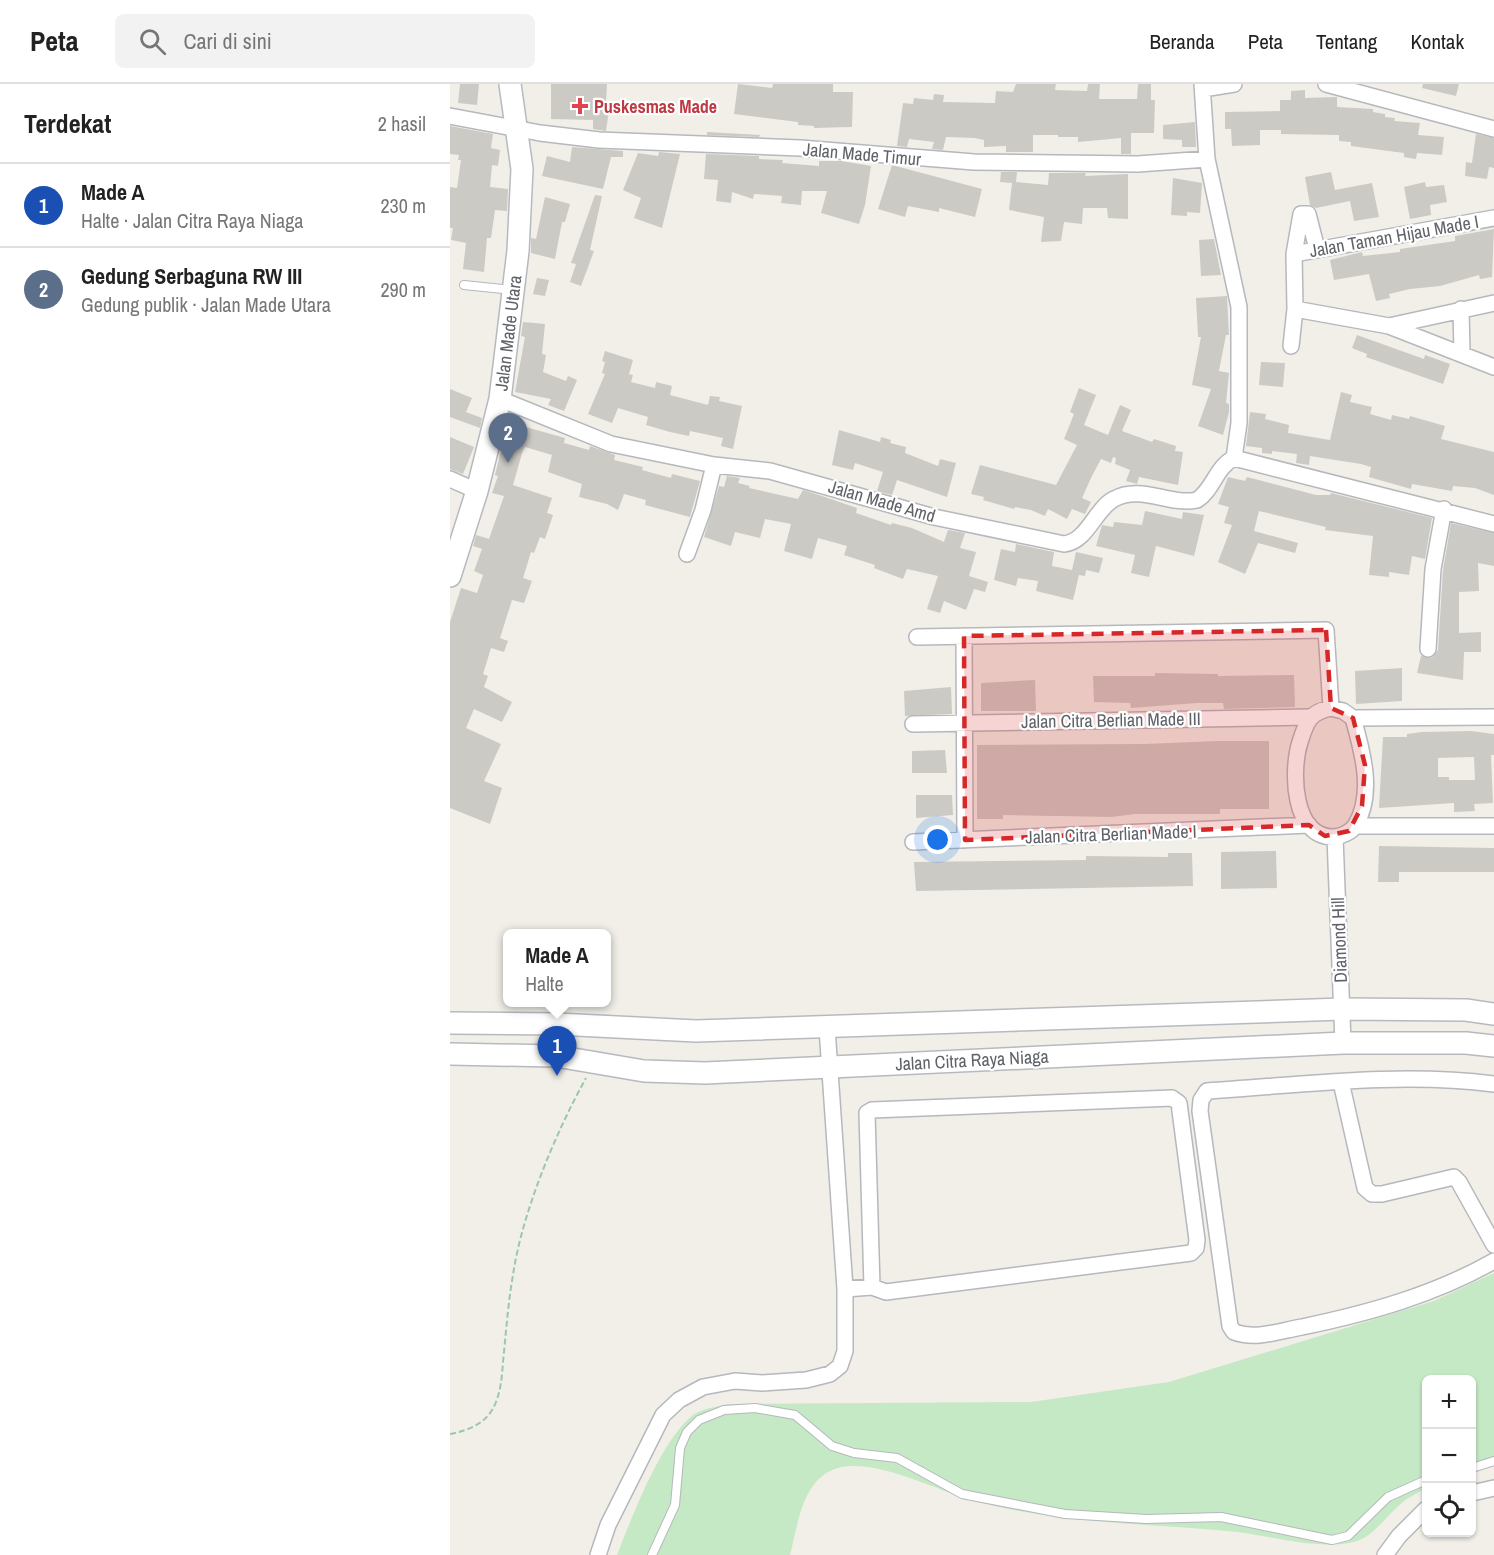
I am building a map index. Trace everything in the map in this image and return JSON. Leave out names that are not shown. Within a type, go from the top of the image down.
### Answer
[{"type":"street","name":"Jalan Made Utara","points":[[450,576],[477,491],[500,399],[518,251],[522,169],[510,84]]},
{"type":"street","points":[[1234,84],[1202,86],[1207,159],[1239,307],[1239,423],[1234,458],[1444,509],[1494,524]]},
{"type":"street","points":[[1326,84],[1494,129]]},
{"type":"street","name":"Jalan Made Timur","points":[[450,116],[599,140],[800,148],[974,162],[1138,164],[1207,159]]},
{"type":"street","points":[[1292,346],[1295,309],[1294,254],[1300,216],[1304,214],[1308,214],[1317,249]]},
{"type":"street","name":"Jalan Taman Hijau Made I","points":[[1294,254],[1494,218]]},
{"type":"street","points":[[1389,326],[1494,303]]},
{"type":"street","points":[[1295,309],[1389,326],[1494,367]]},
{"type":"street","points":[[1461,309],[1462,353]]},
{"type":"street","name":"Jalan Made Amd","points":[[500,399],[611,444],[714,465],[770,471],[934,517],[1064,544],[1077,539],[1107,504],[1125,495],[1197,500],[1204,494],[1222,467],[1234,458]]},
{"type":"street","points":[[687,554],[714,465]]},
{"type":"street","points":[[450,479],[477,491]]},
{"type":"street","points":[[1428,649],[1433,569],[1444,509]]},
{"type":"street","points":[[917,637],[1326,630],[1330,708]]},
{"type":"street","points":[[964,636],[965,840]]},
{"type":"street","points":[[1353,718],[1365,765],[1365,786],[1355,826],[1335,837],[1317,832],[1301,810],[1294,775],[1295,758],[1308,717],[1330,708],[1343,711],[1353,718],[1494,717]]},
{"type":"street","name":"Jalan Citra Berlian Made III","points":[[913,724],[1308,717]]},
{"type":"street","name":"Jalan Citra Berlian Made I","points":[[913,842],[1310,825]]},
{"type":"street","points":[[1355,826],[1491,827]]},
{"type":"street","name":"Diamond Hill","points":[[1335,837],[1343,1043]]},
{"type":"street","name":"Jalan Citra Raya Niaga","points":[[450,1023],[558,1024],[696,1031],[1342,1009],[1466,1010],[1494,1014]]},
{"type":"street","points":[[598,1555],[608,1525],[663,1415],[679,1400],[704,1387],[735,1381],[762,1383],[806,1380],[830,1374],[840,1366],[844,1351],[844,1289],[827,1028]]},
{"type":"street","name":"Jalan Citra Raya Niaga","points":[[450,1054],[556,1056],[644,1071],[705,1073],[1343,1043],[1466,1043],[1494,1046]]},
{"type":"street","points":[[1494,1084],[1467,1081],[1341,1082],[1207,1091],[1201,1100],[1200,1112],[1230,1326],[1234,1332],[1254,1336],[1356,1316],[1434,1291],[1494,1261]]},
{"type":"street","points":[[1341,1082],[1365,1188],[1372,1194],[1382,1194],[1454,1177],[1494,1245]]},
{"type":"street","points":[[844,1289],[873,1287],[886,1292],[1191,1253],[1196,1248],[1197,1240],[1179,1103],[1172,1098],[1050,1101],[872,1110],[867,1113],[873,1287]]},
{"type":"street","points":[[1476,1492],[1494,1488]]},
{"type":"street","points":[[1385,1555],[1399,1536],[1422,1513]]},
{"type":"lane","points":[[464,285],[513,290]]},
{"type":"lane","points":[[652,1555],[675,1505],[680,1448],[687,1432],[699,1420],[724,1410],[755,1408],[795,1415],[832,1446],[854,1453],[897,1458],[962,1494],[1065,1514],[1146,1519],[1221,1517],[1332,1540],[1348,1536],[1388,1497],[1422,1482]]},
{"type":"lane","points":[[1476,1467],[1494,1461]]},
{"type":"path","points":[[450,1434],[468,1431],[480,1424],[490,1414],[496,1403],[501,1385],[512,1276],[521,1232],[572,1103],[594,1062]]},
{"type":"highlighted area","points":[[1326,630],[1331,708],[1353,718],[1365,765],[1362,806],[1349,831],[1325,836],[1309,825],[965,840],[964,636]]},
{"type":"green space","points":[[1494,1273],[1494,1466],[1476,1472],[1476,1375],[1422,1375],[1422,1490],[1400,1504],[1369,1535],[1354,1542],[1307,1543],[1227,1531],[1066,1518],[1002,1508],[970,1500],[887,1471],[853,1466],[838,1468],[826,1473],[816,1482],[809,1492],[799,1517],[790,1555],[617,1555],[659,1460],[681,1427],[693,1415],[706,1409],[729,1404],[1031,1402],[1169,1382],[1434,1301]]},
{"type":"building","points":[[460,84],[479,84],[477,105],[458,103]]},
{"type":"building","name":"Puskesmas Made","points":[[551,84],[607,84],[606,102],[610,103],[606,131],[593,129],[593,120],[551,119]]},
{"type":"building","points":[[738,84],[772,88],[773,84],[833,84],[833,92],[853,92],[852,127],[814,128],[814,126],[798,125],[798,122],[734,114]]},
{"type":"building","points":[[1016,84],[1056,84],[1055,90],[1087,91],[1088,84],[1100,84],[1099,99],[1137,99],[1138,84],[1151,84],[1151,100],[1155,100],[1154,133],[1131,133],[1131,154],[1121,154],[1121,138],[1078,142],[1078,137],[1058,137],[1058,135],[1033,135],[1033,152],[1006,152],[1006,146],[984,147],[984,140],[975,138],[946,137],[943,150],[932,149],[934,142],[909,139],[907,147],[897,146],[903,103],[913,104],[914,98],[933,100],[934,94],[944,95],[943,102],[995,103],[996,91],[1013,92]]},
{"type":"building","points":[[1423,84],[1459,84],[1456,96],[1422,88]]},
{"type":"building","points":[[1305,90],[1305,98],[1337,97],[1337,107],[1373,109],[1373,112],[1385,114],[1385,117],[1395,118],[1394,121],[1420,123],[1418,135],[1444,137],[1442,155],[1417,153],[1416,159],[1404,157],[1404,153],[1351,146],[1351,142],[1339,141],[1339,135],[1281,134],[1281,130],[1260,130],[1260,145],[1232,146],[1231,129],[1225,129],[1225,112],[1280,111],[1280,100],[1291,100],[1291,91]]},
{"type":"building","points":[[1195,122],[1196,147],[1182,147],[1182,140],[1163,139],[1163,125]]},
{"type":"building","points":[[450,126],[493,134],[491,148],[500,150],[498,166],[492,165],[490,187],[508,189],[507,211],[495,210],[491,238],[487,238],[484,272],[463,269],[466,243],[451,240],[453,228],[450,228],[450,187],[457,188],[461,160],[458,160],[459,155],[450,154]]},
{"type":"building","points":[[707,132],[760,135],[759,137],[707,135]]},
{"type":"building","points":[[1476,134],[1494,138],[1494,168],[1489,167],[1487,179],[1465,176],[1466,162],[1472,163]]},
{"type":"building","points":[[572,147],[623,151],[623,157],[611,157],[603,189],[542,176],[547,156],[570,162]]},
{"type":"building","points":[[659,152],[680,154],[662,228],[634,218],[641,198],[623,190],[638,153],[658,156]]},
{"type":"building","points":[[706,154],[759,156],[759,159],[783,160],[782,163],[819,166],[819,161],[842,161],[871,166],[865,205],[859,224],[821,213],[827,191],[802,191],[801,205],[781,203],[782,196],[754,194],[753,199],[732,192],[731,203],[716,201],[718,180],[704,179]]},
{"type":"building","points":[[892,165],[982,189],[975,217],[939,208],[939,212],[908,206],[905,217],[878,209]]},
{"type":"building","points":[[1001,172],[1017,172],[1016,182],[1048,185],[1049,173],[1086,173],[1085,176],[1128,174],[1128,219],[1108,218],[1107,208],[1083,208],[1082,224],[1064,222],[1061,241],[1041,242],[1044,217],[1009,210],[1012,183],[1000,182]]},
{"type":"building","points":[[1331,172],[1335,190],[1372,183],[1379,217],[1354,221],[1350,201],[1316,208],[1310,205],[1305,177]]},
{"type":"building","points":[[1173,178],[1202,183],[1200,213],[1187,212],[1187,216],[1171,215]]},
{"type":"building","points":[[1425,182],[1426,187],[1444,185],[1447,202],[1430,205],[1431,215],[1410,219],[1404,187]]},
{"type":"building","points":[[595,195],[602,196],[590,250],[594,251],[581,286],[570,282],[576,264],[571,263]]},
{"type":"building","points":[[545,197],[570,204],[565,222],[562,222],[555,259],[531,253],[531,238],[536,239]]},
{"type":"building","points":[[1494,229],[1492,277],[1480,279],[1479,275],[1440,286],[1410,289],[1389,294],[1390,298],[1376,301],[1369,274],[1334,280],[1330,260],[1362,252],[1363,256],[1400,252],[1400,249],[1455,241],[1455,236]]},
{"type":"building","points":[[1214,239],[1221,275],[1201,276],[1199,240]]},
{"type":"building","points":[[537,278],[549,280],[545,296],[533,294]]},
{"type":"building","points":[[1227,296],[1229,335],[1226,335],[1219,371],[1229,373],[1226,403],[1229,404],[1229,412],[1223,435],[1198,426],[1211,389],[1192,385],[1201,337],[1198,337],[1196,298]]},
{"type":"building","points":[[523,322],[545,324],[542,354],[546,355],[543,372],[566,381],[568,376],[577,380],[564,411],[548,405],[551,399],[515,392],[525,337],[521,336]]},
{"type":"building","points":[[1357,335],[1424,359],[1425,355],[1450,364],[1443,384],[1366,357],[1367,354],[1352,348]]},
{"type":"building","points":[[605,351],[633,360],[629,374],[633,375],[631,382],[655,388],[656,382],[672,386],[670,395],[708,405],[710,396],[720,397],[719,401],[742,406],[733,449],[721,446],[723,438],[690,431],[689,436],[670,432],[646,425],[648,417],[618,408],[612,423],[588,414],[605,374],[602,373],[605,362],[602,361]]},
{"type":"building","points":[[1261,362],[1285,363],[1283,387],[1259,385]]},
{"type":"building","points":[[1079,388],[1096,395],[1084,425],[1108,435],[1120,405],[1131,410],[1122,431],[1152,442],[1154,439],[1176,446],[1175,451],[1183,452],[1178,485],[1139,477],[1137,484],[1126,481],[1130,470],[1115,464],[1116,458],[1113,457],[1111,463],[1101,459],[1092,476],[1082,498],[1091,502],[1085,514],[1072,509],[1067,519],[1048,509],[1045,516],[1031,510],[1015,507],[1014,509],[983,500],[984,497],[971,494],[980,465],[1056,485],[1077,445],[1064,439],[1074,414],[1070,412]]},
{"type":"building","points":[[450,389],[472,398],[466,412],[482,418],[480,428],[450,417]]},
{"type":"building","points":[[1341,392],[1352,395],[1350,402],[1372,407],[1370,414],[1391,420],[1392,415],[1409,419],[1410,416],[1445,426],[1441,439],[1494,452],[1494,495],[1475,488],[1453,486],[1452,491],[1412,484],[1411,489],[1369,477],[1371,467],[1361,464],[1310,456],[1309,465],[1296,463],[1297,454],[1272,451],[1272,454],[1262,453],[1262,448],[1246,446],[1250,412],[1266,414],[1265,419],[1289,425],[1288,433],[1330,440]]},
{"type":"building","points":[[508,422],[565,438],[564,443],[589,450],[590,446],[615,455],[614,460],[643,467],[642,470],[671,478],[672,474],[700,481],[690,517],[645,505],[646,500],[624,494],[618,510],[607,504],[579,497],[582,484],[548,472],[552,455],[525,447],[523,450],[513,485],[552,498],[547,513],[553,515],[545,539],[540,537],[534,553],[531,552],[523,578],[532,581],[524,603],[512,600],[500,638],[508,641],[504,652],[491,648],[483,674],[488,676],[484,687],[512,702],[502,722],[474,709],[466,728],[501,744],[484,781],[502,788],[490,824],[450,808],[450,622],[461,588],[477,593],[483,575],[474,571],[482,549],[473,546],[476,535],[489,539],[504,496],[492,493],[498,476],[495,475]]},
{"type":"building","points":[[839,430],[880,442],[881,437],[891,440],[890,443],[906,447],[905,453],[938,466],[940,459],[956,463],[947,497],[897,480],[892,495],[877,491],[883,472],[855,463],[853,470],[832,465]]},
{"type":"building","points":[[450,437],[474,447],[463,474],[450,469]]},
{"type":"building","points":[[727,476],[740,478],[738,483],[750,486],[749,488],[798,499],[803,490],[857,508],[856,513],[891,525],[892,523],[912,528],[944,542],[948,530],[965,533],[960,548],[976,552],[969,576],[988,582],[985,592],[974,589],[966,610],[944,601],[940,613],[927,609],[938,576],[907,569],[903,579],[874,568],[875,565],[844,555],[847,546],[818,538],[812,559],[784,551],[791,524],[765,519],[760,538],[735,532],[731,546],[704,537],[719,486],[724,487]]},
{"type":"building","points":[[1228,477],[1245,481],[1247,477],[1316,495],[1330,495],[1331,493],[1432,518],[1425,559],[1412,556],[1409,575],[1389,572],[1389,577],[1369,575],[1373,536],[1325,530],[1326,527],[1259,511],[1254,531],[1298,543],[1295,553],[1258,543],[1245,574],[1218,562],[1232,525],[1224,523],[1229,507],[1218,504]]},
{"type":"building","points":[[1145,511],[1182,519],[1183,512],[1204,515],[1194,556],[1156,546],[1149,577],[1131,573],[1135,555],[1096,546],[1102,525],[1113,527],[1114,522],[1142,525]]},
{"type":"building","points":[[1451,523],[1494,533],[1494,566],[1478,563],[1479,591],[1459,592],[1459,633],[1481,632],[1481,652],[1464,652],[1463,680],[1417,673],[1421,656],[1432,658],[1438,650],[1443,570]]},
{"type":"building","points":[[1016,544],[1054,552],[1052,566],[1072,570],[1076,552],[1103,558],[1099,573],[1086,570],[1085,576],[1079,575],[1073,600],[1036,591],[1038,581],[1018,578],[1016,586],[994,580],[1001,549],[1015,552]]},
{"type":"building","points":[[1402,668],[1402,701],[1356,704],[1355,671]]},
{"type":"building","points":[[1155,673],[1218,674],[1218,676],[1294,675],[1295,707],[1224,709],[1223,703],[1197,703],[1131,708],[1130,703],[1094,702],[1093,676],[1155,676]]},
{"type":"building","points":[[1035,680],[1036,711],[981,711],[981,683]]},
{"type":"building","points":[[951,687],[952,714],[905,716],[904,691]]},
{"type":"building","points":[[1471,731],[1494,734],[1494,755],[1491,755],[1493,803],[1474,804],[1475,811],[1454,812],[1454,803],[1379,808],[1383,737],[1407,737],[1407,734]],"holes":[[[1474,757],[1475,780],[1449,780],[1449,777],[1438,777],[1438,758]]]},
{"type":"building","points":[[1269,741],[1269,809],[1220,809],[1220,814],[1135,814],[1111,817],[1003,815],[1003,819],[977,819],[977,745]]},
{"type":"building","points":[[945,750],[947,773],[912,773],[912,751]]},
{"type":"building","points":[[916,795],[952,795],[953,815],[916,818]]},
{"type":"building","points":[[1379,846],[1494,848],[1494,872],[1399,872],[1399,882],[1378,882]]},
{"type":"building","points":[[1276,851],[1277,888],[1221,889],[1221,852]]},
{"type":"building","points":[[1168,853],[1192,853],[1193,886],[916,891],[914,862],[1086,860],[1086,856],[1168,857]]},
{"type":"place","name":"Puskesmas Made","points":[[580,106]]},
{"type":"place","name":"Gedung Serbaguna RW III","points":[[508,463]]},
{"type":"place","name":"Made A","points":[[557,1076]]}]
